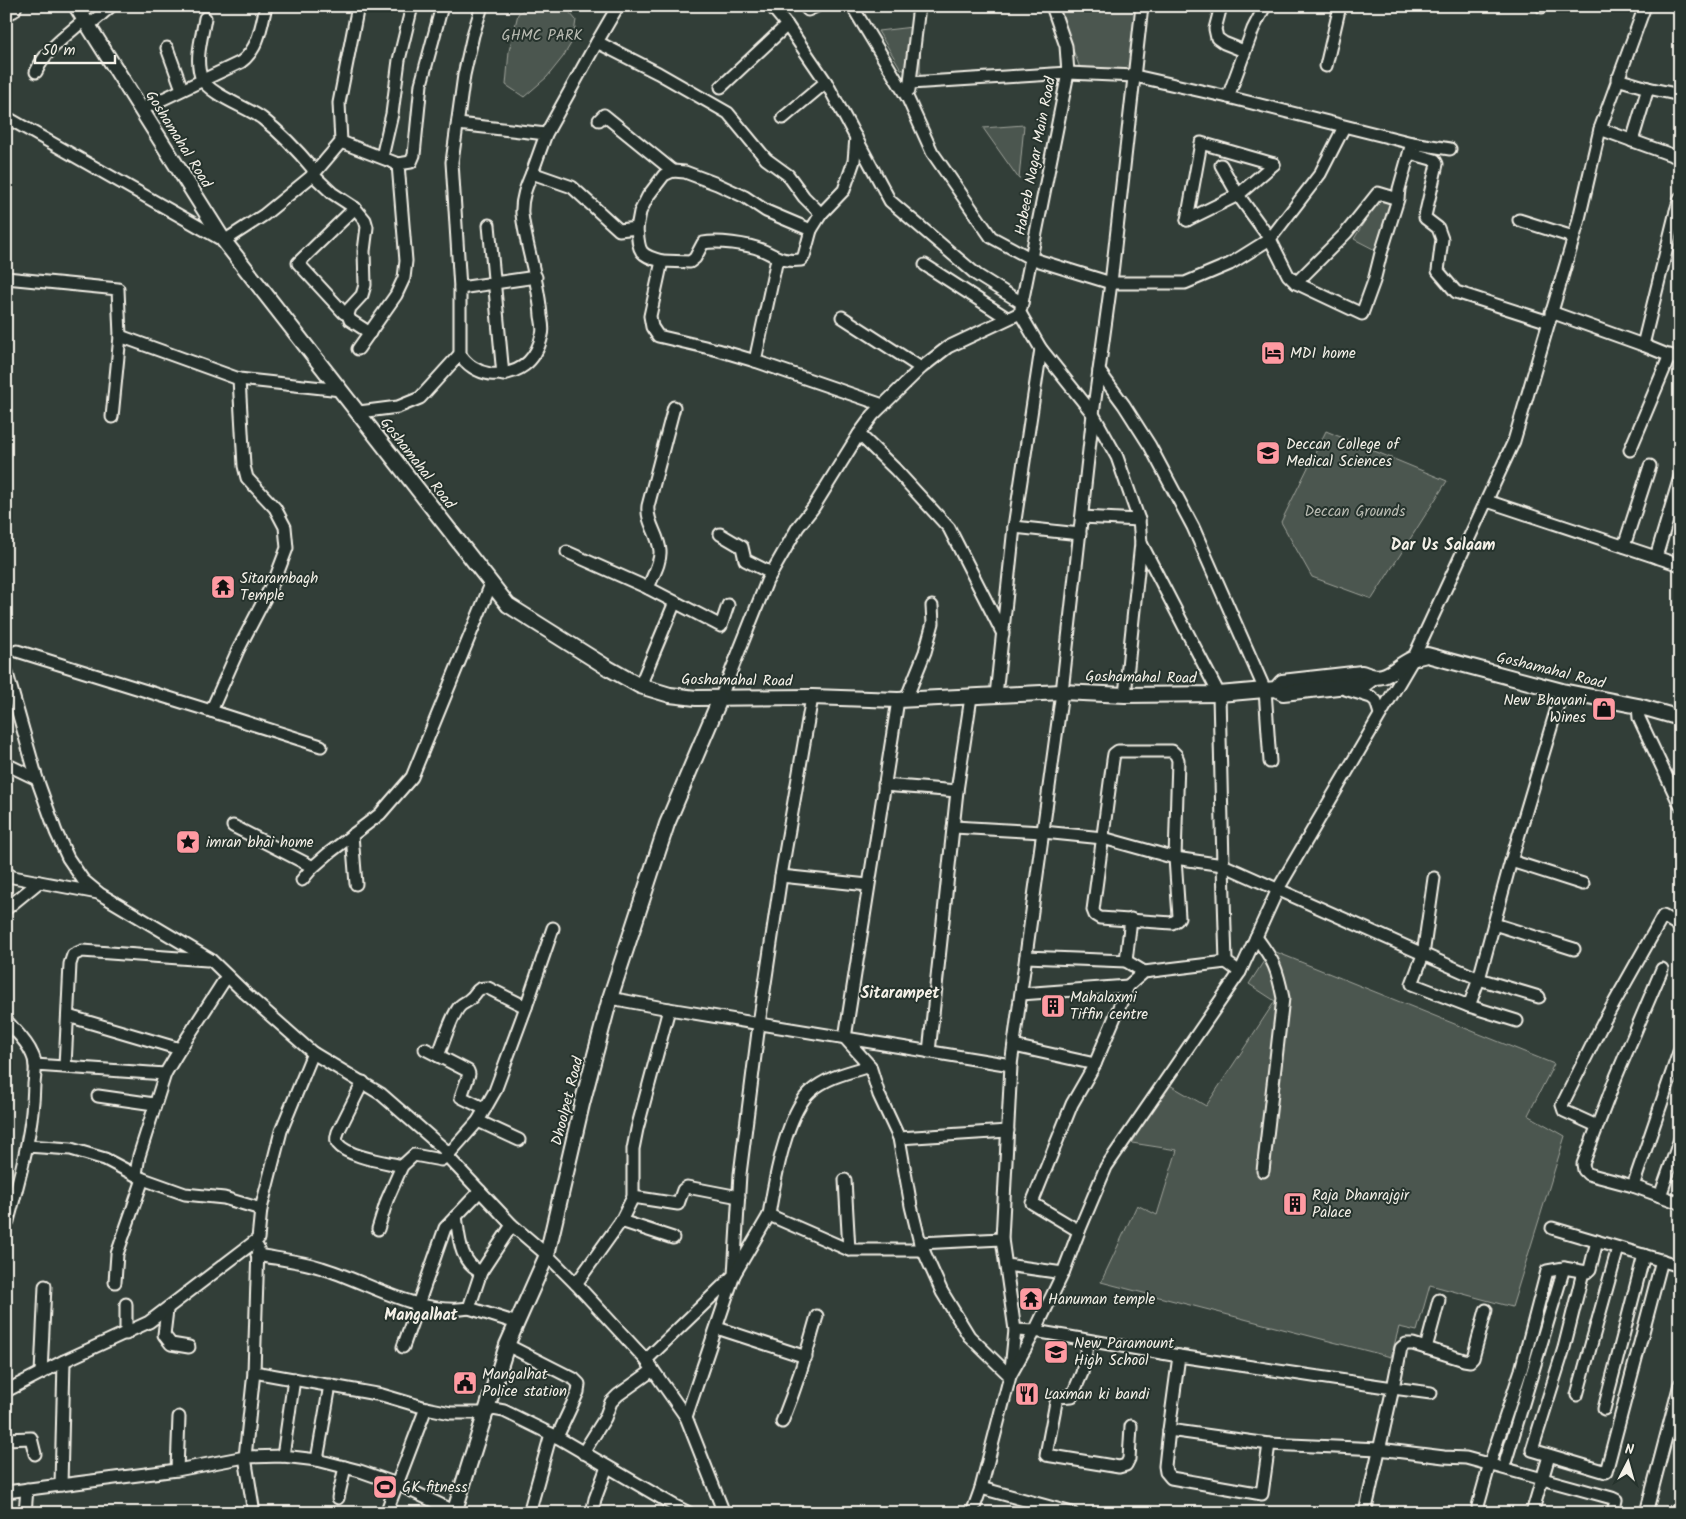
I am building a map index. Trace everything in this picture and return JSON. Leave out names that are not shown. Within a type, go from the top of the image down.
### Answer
[{"type":"main road","name":"Goshamahal Road","points":[[76,6],[224,241],[508,605],[640,686],[670,695],[720,699],[812,696],[902,699],[1062,692],[1125,695],[1219,694],[1270,689],[1282,682],[1362,674],[1373,678],[1387,675],[1412,659],[1428,655],[1562,691],[1638,706],[1680,718]]},
{"type":"main road","points":[[1270,689],[1283,693],[1364,684],[1373,678]]},
{"type":"main road","name":"Dhoolpet Road","points":[[456,1512],[506,1345],[547,1255],[582,1104],[610,998],[666,824],[720,699]]},
{"type":"street","points":[[6,14],[14,11],[16,6]]},
{"type":"street","points":[[36,72],[42,59],[52,48],[111,6]]},
{"type":"street","points":[[142,109],[241,62],[254,48],[266,6]]},
{"type":"street","points":[[6,117],[224,241],[264,215],[313,175],[341,142],[339,103],[358,6]]},
{"type":"street","points":[[382,157],[392,114],[399,60],[412,6]]},
{"type":"street","points":[[341,142],[398,164],[411,162],[414,155],[421,84],[442,6]]},
{"type":"street","points":[[482,6],[464,75],[452,162],[460,288],[460,354],[464,361],[482,373],[503,375],[522,368],[534,358],[543,333],[536,277],[522,213],[523,194],[546,134],[597,42],[613,8]]},
{"type":"street","points":[[771,6],[787,25],[826,82],[890,201],[977,275],[1021,308],[1041,349],[1093,414],[1118,457],[1139,520],[1141,543],[1125,695]]},
{"type":"street","points":[[804,6],[808,10],[817,6]]},
{"type":"street","points":[[852,6],[908,99],[932,152],[991,237],[1030,258],[1111,283],[1185,283],[1230,264],[1270,239],[1320,174],[1344,126]]},
{"type":"street","points":[[908,99],[919,6]]},
{"type":"street","name":"Habeeb Nagar Main Road","points":[[1021,308],[1068,73],[1066,46],[1052,6]]},
{"type":"street","points":[[972,1513],[981,1488],[1010,1376],[1015,1330],[1002,1240],[1011,1065],[1062,692],[1142,6]]},
{"type":"street","points":[[1221,6],[1215,29],[1217,38],[1244,51]]},
{"type":"street","points":[[1228,97],[1244,51],[1265,6]]},
{"type":"street","points":[[1326,66],[1340,6]]},
{"type":"street","points":[[1010,1376],[1035,1331],[1063,1273],[1106,1167],[1240,972],[1278,889],[1412,659],[1514,442],[1573,238],[1600,129],[1645,6]]},
{"type":"street","points":[[205,18],[198,63],[202,80],[209,88],[261,118],[282,134],[313,169],[313,175],[354,208],[365,220],[367,227],[364,251],[364,285],[362,295],[350,308],[348,315],[350,320],[370,334]]},
{"type":"street","points":[[721,88],[787,25]]},
{"type":"street","points":[[597,42],[658,73],[728,113],[766,159],[788,175],[821,214]]},
{"type":"street","points":[[167,48],[182,90]]},
{"type":"street","points":[[910,83],[1068,73],[1135,76],[1344,126],[1411,148],[1435,160],[1437,164],[1425,216],[1438,228],[1442,239],[1438,271],[1456,292],[1550,317],[1643,345],[1675,358],[1630,450]]},
{"type":"street","points":[[1617,79],[1680,95]]},
{"type":"street","points":[[784,118],[826,82]]},
{"type":"street","points":[[1632,141],[1648,88]]},
{"type":"street","points":[[599,120],[604,115],[672,172]]},
{"type":"street","points":[[458,124],[546,134]]},
{"type":"street","points":[[1600,129],[1680,158]]},
{"type":"street","points":[[811,230],[766,211],[746,197],[686,172],[672,172],[664,175],[648,196],[640,212],[637,228],[638,248],[642,254],[647,258],[662,261],[690,262],[695,258],[703,243],[712,241],[757,249],[777,259],[800,260],[804,256],[811,230],[821,214],[844,190],[854,161],[856,136]]},
{"type":"street","points":[[1201,143],[1274,164],[1238,195],[1187,220],[1201,143]]},
{"type":"street","points":[[1411,148],[1450,149]]},
{"type":"street","points":[[1221,165],[1238,195],[1270,239],[1288,275],[1296,283],[1362,314],[1374,281],[1411,148]]},
{"type":"street","points":[[358,349],[396,295],[404,278],[406,260],[398,164]]},
{"type":"street","points":[[532,173],[572,187],[619,230],[637,228]]},
{"type":"street","points":[[1296,283],[1346,233],[1378,192],[1398,199]]},
{"type":"street","points":[[1643,345],[1680,198]]},
{"type":"street","points":[[344,312],[298,263],[354,208]]},
{"type":"street","points":[[1519,220],[1573,238]]},
{"type":"street","points":[[489,225],[503,375]]},
{"type":"street","points":[[755,361],[777,259]]},
{"type":"street","points":[[662,261],[650,316],[652,327],[658,336],[755,361],[883,405]]},
{"type":"street","points":[[925,265],[1007,318]]},
{"type":"street","points":[[460,288],[536,277]]},
{"type":"street","points":[[6,278],[118,289],[120,336],[112,417]]},
{"type":"street","points":[[720,699],[771,573],[798,527],[813,508],[873,415],[921,368],[948,347],[1007,318],[1021,308]]},
{"type":"street","points":[[842,317],[921,368]]},
{"type":"street","points":[[120,336],[240,380],[341,390]]},
{"type":"street","points":[[996,695],[1014,528],[1041,349]]},
{"type":"street","points":[[359,412],[398,407],[420,398],[439,374],[460,354]]},
{"type":"street","points":[[1099,371],[1124,405],[1168,476],[1270,689],[1270,762]]},
{"type":"street","points":[[211,711],[238,650],[276,577],[287,548],[285,527],[275,508],[247,478],[244,466],[240,380]]},
{"type":"street","points":[[648,588],[659,561],[660,550],[647,513],[648,506],[674,407]]},
{"type":"street","points":[[859,434],[895,469],[949,528],[1003,634]]},
{"type":"street","points":[[1624,546],[1650,466]]},
{"type":"street","points":[[1656,557],[1680,477]]},
{"type":"street","points":[[1486,501],[1680,565]]},
{"type":"street","points":[[1082,517],[1139,520]]},
{"type":"street","points":[[1014,528],[1080,534]]},
{"type":"street","points":[[720,534],[742,547],[745,560],[771,573]]},
{"type":"street","points":[[1141,543],[1219,694],[1226,962]]},
{"type":"street","points":[[567,552],[648,588],[721,626],[728,605]]},
{"type":"street","points":[[302,880],[313,867],[380,814],[412,777],[419,764],[491,584]]},
{"type":"street","points":[[640,686],[675,602]]},
{"type":"street","points":[[845,1038],[884,785],[902,699],[925,652],[933,623],[932,606]]},
{"type":"street","points":[[17,651],[321,746]]},
{"type":"street","points":[[6,670],[37,778],[56,832],[68,858],[83,880],[100,894],[211,960],[313,1053],[363,1082],[388,1100],[444,1149],[447,1156],[512,1225],[547,1255],[576,1284],[650,1365],[686,1417],[724,1513]]},
{"type":"street","points":[[1332,687],[1351,690],[1371,697],[1376,701],[1380,714]]},
{"type":"street","points":[[1469,1006],[1562,691]]},
{"type":"street","points":[[583,1453],[606,1418],[611,1402],[650,1365],[734,1276],[740,1174],[759,1024],[781,876],[812,696]]},
{"type":"street","points":[[929,1052],[957,791],[971,697]]},
{"type":"street","points":[[1638,706],[1639,718],[1680,805]]},
{"type":"street","points":[[1118,750],[1172,751],[1176,755],[1178,760],[1175,858],[1179,917],[1177,920],[1172,923],[1100,918],[1095,915],[1093,910],[1114,754],[1118,750]]},
{"type":"street","points":[[6,764],[37,778]]},
{"type":"street","points":[[884,785],[957,791]]},
{"type":"street","points":[[233,826],[313,867]]},
{"type":"street","points":[[954,827],[1043,832],[1103,838],[1175,858],[1223,865],[1478,979],[1539,997]]},
{"type":"street","points":[[352,835],[356,884]]},
{"type":"street","points":[[1511,862],[1583,884]]},
{"type":"street","points":[[6,873],[39,882],[100,894]]},
{"type":"street","points":[[781,876],[868,885]]},
{"type":"street","points":[[1434,878],[1423,955],[1412,984],[1469,1006],[1517,1021]]},
{"type":"street","points":[[6,909],[39,882]]},
{"type":"street","points":[[1597,1126],[1564,1111],[1562,1105],[1604,1022],[1663,916],[1678,925],[1680,911]]},
{"type":"street","points":[[1126,961],[1131,919]]},
{"type":"street","points":[[1494,924],[1574,949]]},
{"type":"street","points":[[378,1229],[387,1200],[402,1166],[414,1155],[440,1160],[447,1156],[478,1122],[495,1091],[553,928]]},
{"type":"street","points":[[1256,937],[1272,959],[1278,974],[1283,998],[1263,1171]]},
{"type":"street","points":[[65,1066],[72,955],[82,950],[211,960]]},
{"type":"street","points":[[1026,957],[1126,961],[1144,972]]},
{"type":"street","points":[[1079,1231],[1032,1203],[1072,1104],[1095,1064],[1128,986],[1144,972],[1226,962],[1240,972]]},
{"type":"street","points":[[1662,969],[1583,1164],[1584,1170],[1588,1174],[1633,1186],[1680,1203]]},
{"type":"street","points":[[114,1282],[117,1254],[140,1176],[139,1156],[165,1074],[227,976]]},
{"type":"street","points":[[1021,994],[1128,986]]},
{"type":"street","points":[[438,1056],[456,1011],[482,987],[488,988],[526,1007]]},
{"type":"street","points":[[610,998],[1011,1065]]},
{"type":"street","points":[[576,1284],[621,1221],[633,1196],[633,1149],[669,1009]]},
{"type":"street","points":[[68,1016],[180,1049]]},
{"type":"street","points":[[6,1020],[29,1047],[35,1065],[34,1095],[27,1146],[6,1224]]},
{"type":"street","points":[[845,1038],[870,1066],[879,1095],[899,1138],[910,1206],[922,1247],[942,1292],[969,1336],[1010,1376]]},
{"type":"street","points":[[1014,1046],[1095,1064]]},
{"type":"street","points":[[425,1049],[468,1072],[469,1074],[461,1097],[485,1109]]},
{"type":"street","points":[[1633,1186],[1680,1049]]},
{"type":"street","points":[[254,1513],[245,1457],[254,1372],[257,1255],[261,1209],[281,1131],[313,1053]]},
{"type":"street","points":[[35,1065],[165,1074]]},
{"type":"street","points":[[686,1417],[734,1276],[769,1215],[776,1174],[796,1111],[810,1092],[828,1080],[870,1066]]},
{"type":"street","points":[[363,1082],[338,1132],[336,1139],[338,1144],[365,1158],[402,1166]]},
{"type":"street","points":[[98,1096],[154,1104]]},
{"type":"street","points":[[478,1122],[519,1140]]},
{"type":"street","points":[[899,1138],[1008,1131]]},
{"type":"street","points":[[1660,1196],[1680,1139]]},
{"type":"street","points":[[27,1146],[71,1149],[105,1158],[140,1176],[185,1194],[224,1198],[261,1209]]},
{"type":"street","points":[[845,1180],[849,1250]]},
{"type":"street","points":[[633,1196],[674,1205],[680,1202],[683,1190],[687,1188],[739,1197]]},
{"type":"street","points":[[403,1348],[445,1228],[480,1191]]},
{"type":"street","points":[[769,1215],[849,1250],[922,1247],[1002,1240]]},
{"type":"street","points":[[456,1216],[461,1249],[475,1269],[481,1272]]},
{"type":"street","points":[[621,1221],[674,1238]]},
{"type":"street","points":[[469,1308],[481,1272],[512,1225]]},
{"type":"street","points":[[1552,1228],[1680,1266]]},
{"type":"street","points":[[6,1391],[64,1360],[126,1334],[149,1322],[258,1239]]},
{"type":"street","points":[[1478,1506],[1490,1463],[1521,1370],[1547,1271],[1564,1268],[1587,1272],[1590,1269],[1597,1241]]},
{"type":"street","points":[[1577,1396],[1618,1248]]},
{"type":"street","points":[[257,1255],[320,1267],[418,1304],[458,1310],[469,1308],[517,1323]]},
{"type":"street","points":[[1604,1409],[1644,1255]]},
{"type":"street","points":[[1582,1272],[1564,1348],[1532,1450],[1606,1472],[1662,1260]]},
{"type":"street","points":[[1006,1265],[1063,1273]]},
{"type":"street","points":[[1506,1460],[1564,1268]]},
{"type":"street","points":[[41,1373],[45,1286]]},
{"type":"street","points":[[1426,1348],[1439,1300]]},
{"type":"street","points":[[126,1304],[126,1334]]},
{"type":"street","points":[[167,1310],[164,1335],[171,1344],[189,1347]]},
{"type":"street","points":[[1365,1513],[1402,1348],[1406,1344],[1413,1344],[1470,1361],[1475,1354],[1486,1310]]},
{"type":"street","points":[[782,1422],[806,1357],[817,1316]]},
{"type":"street","points":[[717,1328],[806,1357]]},
{"type":"street","points":[[1015,1330],[1035,1331],[1179,1356],[1431,1393]]},
{"type":"street","points":[[1088,1341],[1082,1374],[1072,1396],[1057,1398],[1046,1455],[1119,1467],[1126,1465],[1129,1460],[1131,1426]]},
{"type":"street","points":[[506,1345],[574,1379],[579,1384],[578,1392],[554,1435],[529,1513]]},
{"type":"street","points":[[1179,1356],[1165,1466],[1166,1472],[1171,1478],[1262,1494],[1269,1444]]},
{"type":"street","points":[[61,1485],[64,1360]]},
{"type":"street","points":[[254,1372],[382,1395],[451,1413],[485,1412],[493,1409],[504,1411],[554,1435],[689,1513]]},
{"type":"street","points":[[283,1456],[294,1379]]},
{"type":"street","points":[[1646,1513],[1680,1384]]},
{"type":"street","points":[[317,1460],[330,1385]]},
{"type":"street","points":[[386,1513],[426,1408]]},
{"type":"street","points":[[177,1470],[179,1417]]},
{"type":"street","points":[[1169,1430],[1269,1444],[1379,1449],[1466,1458],[1490,1463],[1614,1499],[1616,1503],[1614,1513]]},
{"type":"street","points":[[6,1439],[31,1438],[35,1454]]},
{"type":"street","points":[[6,1492],[177,1470],[245,1457],[283,1456],[317,1460],[345,1467],[396,1484],[456,1512]]},
{"type":"street","points":[[1532,1513],[1549,1456]]},
{"type":"street","points":[[338,1498],[345,1467]]},
{"type":"street","points":[[592,1513],[607,1467]]},
{"type":"street","points":[[981,1488],[1072,1513]]},
{"type":"street","points":[[25,1513],[27,1489]]},
{"type":"green space","name":"GHMC PARK","points":[[528,6],[564,6],[576,20],[573,40],[563,57],[547,77],[524,97],[506,85],[509,51],[518,14]]},
{"type":"green space","points":[[1056,6],[1137,6],[1135,76],[1080,68]]},
{"type":"green space","points":[[921,26],[920,77],[901,69],[878,31]]},
{"type":"green space","points":[[1024,125],[1019,179],[983,128]]},
{"type":"green space","points":[[1378,199],[1397,202],[1381,253],[1354,239]]},
{"type":"green space","name":"Deccan Grounds","points":[[1326,431],[1447,481],[1372,599],[1312,577],[1281,522]]},
{"type":"green space","points":[[1271,950],[1554,1064],[1528,1115],[1565,1136],[1512,1307],[1430,1285],[1417,1331],[1399,1327],[1391,1357],[1101,1282],[1137,1205],[1157,1215],[1177,1150],[1132,1143],[1168,1084],[1206,1106],[1275,1001],[1249,984]]},
{"type":"place","name":"MDI home","points":[[1273,353]]},
{"type":"place","name":"Deccan College of Medical Sciences","points":[[1268,453]]},
{"type":"place","name":"Sitarambagh Temple","points":[[223,587]]},
{"type":"place","name":"New Bhavani Wines","points":[[1604,709]]},
{"type":"place","name":"imran bhai home","points":[[188,842]]},
{"type":"place","name":"Mahalaxmi Tiffin centre","points":[[1053,1006]]},
{"type":"place","name":"Raja Dhanrajgir Palace","points":[[1295,1204]]},
{"type":"place","name":"Hanuman temple","points":[[1031,1299]]},
{"type":"place","name":"New Paramount High School","points":[[1056,1352]]},
{"type":"place","name":"Mangalhat Police station","points":[[465,1383]]},
{"type":"place","name":"Laxman ki bandi","points":[[1027,1394]]},
{"type":"place","name":"GK fitness","points":[[385,1487]]},
{"type":"district","name":"Dar Us Salaam","points":[[1443,544]]},
{"type":"district","name":"Sitarampet","points":[[900,992]]},
{"type":"district","name":"Mangalhat","points":[[421,1314]]}]
